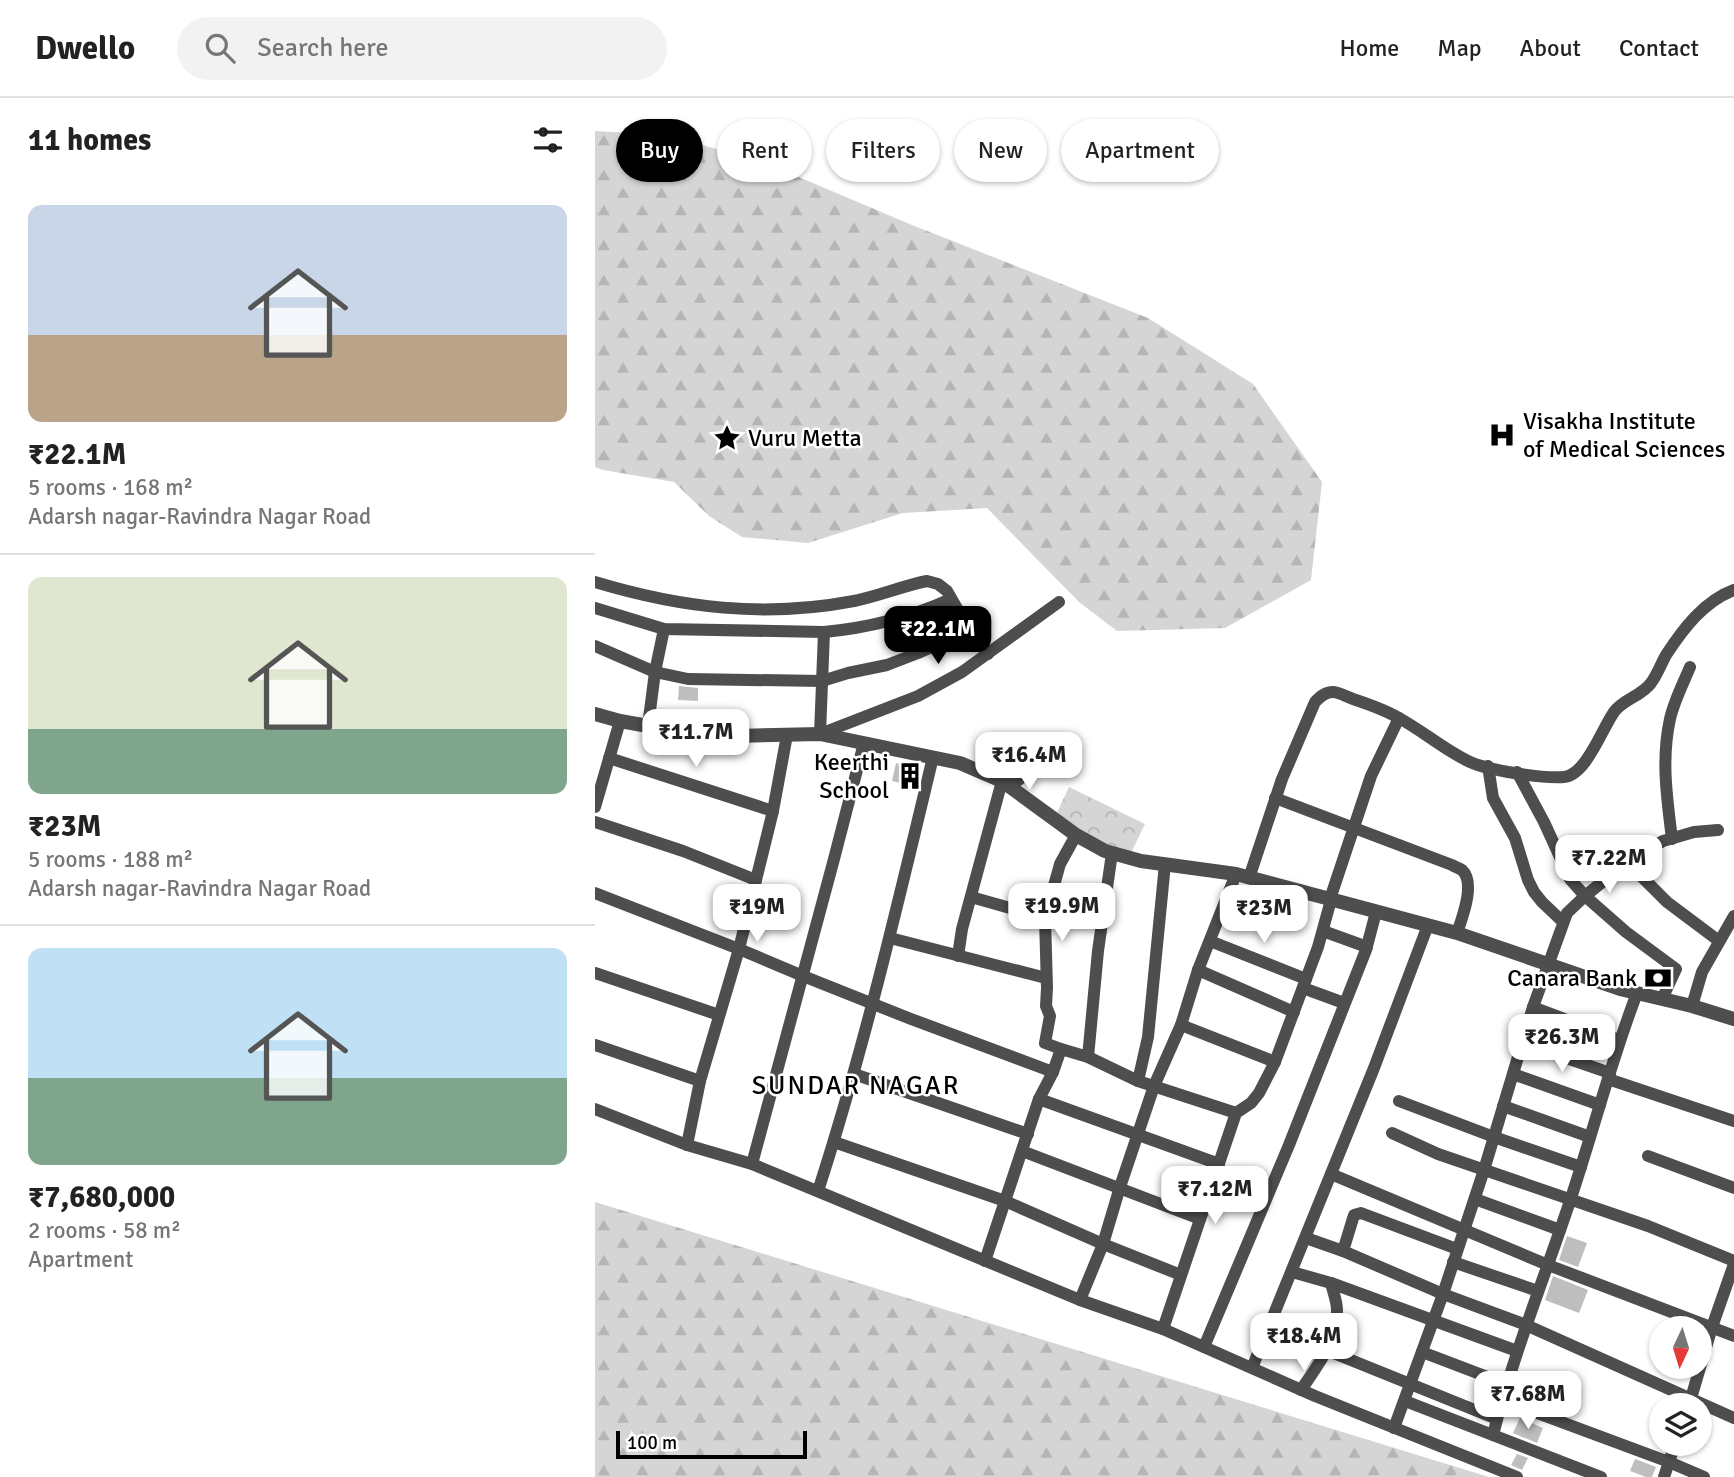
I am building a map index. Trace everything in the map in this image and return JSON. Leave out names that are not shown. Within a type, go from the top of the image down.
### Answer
[{"type":"street","points":[[595,582],[690,604],[729,609],[777,610],[856,601],[926,581],[938,584],[947,591],[967,626],[988,654]]},
{"type":"street","points":[[1080,1300],[1103,1244],[1154,1086],[1181,1025],[1198,970],[1243,876],[1315,702],[1322,695],[1333,692],[1399,718],[1471,762],[1554,778],[1568,777],[1587,759],[1615,710],[1651,683],[1683,630],[1716,598],[1734,590]]},
{"type":"street","points":[[595,608],[664,628],[824,632],[893,620],[951,599]]},
{"type":"street","points":[[820,734],[919,696],[962,672],[1059,602]]},
{"type":"street","points":[[595,646],[655,671],[688,679],[822,681],[887,665],[949,639],[967,626]]},
{"type":"street","points":[[648,726],[664,628]]},
{"type":"street","points":[[820,734],[824,632]]},
{"type":"street","points":[[1672,839],[1664,774],[1665,758],[1674,705],[1690,667]]},
{"type":"street","points":[[595,714],[620,722],[735,736],[820,734],[960,763],[1002,780],[1016,782],[1043,761]]},
{"type":"street","points":[[1163,1329],[1235,1113],[1251,1103],[1259,1093],[1275,1062],[1305,984],[1371,776],[1399,718]]},
{"type":"street","points":[[595,807],[620,722]]},
{"type":"street","points":[[687,1145],[700,1081],[739,949],[773,811],[787,735]]},
{"type":"street","points":[[752,1164],[864,743]]},
{"type":"street","points":[[818,1191],[854,1074],[933,757]]},
{"type":"street","points":[[609,758],[773,811]]},
{"type":"street","points":[[1488,766],[1493,798],[1515,838],[1528,880],[1542,902],[1563,922]]},
{"type":"street","points":[[1517,772],[1570,878],[1585,896],[1626,932],[1676,969],[1662,999]]},
{"type":"street","points":[[1002,780],[1076,835],[1112,853],[1141,861],[1243,876],[1457,933],[1620,989],[1734,1019]]},
{"type":"street","points":[[958,956],[1002,780]]},
{"type":"street","points":[[1275,798],[1462,870],[1468,878],[1468,889],[1457,933]]},
{"type":"street","points":[[595,822],[684,850],[756,880]]},
{"type":"street","points":[[1394,1428],[1475,1199],[1533,1007],[1567,913],[1627,862],[1664,841],[1694,832],[1718,830]]},
{"type":"street","points":[[1076,835],[1060,864],[1045,918],[1046,1006],[1050,1016],[1045,1043],[1088,1057],[1138,1082],[1235,1113]]},
{"type":"street","points":[[1088,1057],[1098,951],[1112,853]]},
{"type":"street","points":[[1627,862],[1667,902],[1719,941]]},
{"type":"street","points":[[1138,1082],[1148,1037],[1165,864]]},
{"type":"street","points":[[595,893],[1053,1072]]},
{"type":"street","points":[[971,897],[1045,918]]},
{"type":"street","points":[[1204,1347],[1289,1145],[1367,947],[1376,912]]},
{"type":"street","points":[[1692,1006],[1702,972],[1734,916]]},
{"type":"street","points":[[1252,1368],[1374,1068],[1427,925]]},
{"type":"street","points":[[1323,930],[1367,947]]},
{"type":"street","points":[[890,938],[1046,978]]},
{"type":"street","points":[[1210,941],[1344,1003]]},
{"type":"street","points":[[1198,970],[1294,1012]]},
{"type":"street","points":[[595,973],[719,1015]]},
{"type":"street","points":[[1493,1435],[1506,1384],[1560,1230],[1619,1040],[1637,993]]},
{"type":"street","points":[[1533,1007],[1619,1040]]},
{"type":"street","points":[[1181,1025],[1275,1062]]},
{"type":"street","points":[[1523,1043],[1734,1121]]},
{"type":"street","points":[[595,1045],[700,1081]]},
{"type":"street","points":[[985,1261],[1039,1100],[1061,1049]]},
{"type":"street","points":[[854,1074],[1028,1133]]},
{"type":"street","points":[[1513,1074],[1600,1105]]},
{"type":"street","points":[[1039,1100],[1219,1164]]},
{"type":"street","points":[[1399,1101],[1581,1167]]},
{"type":"street","points":[[1503,1106],[1590,1137]]},
{"type":"street","points":[[595,1109],[687,1145],[752,1164],[1080,1300],[1163,1329],[1301,1390],[1517,1477]]},
{"type":"street","points":[[1392,1133],[1438,1154],[1648,1226],[1734,1263],[1693,1393]]},
{"type":"street","points":[[834,1142],[1005,1201],[1181,1275]]},
{"type":"street","points":[[1022,1152],[1200,1219]]},
{"type":"street","points":[[1648,1156],[1734,1188]]},
{"type":"street","points":[[1331,1174],[1548,1265],[1734,1336]]},
{"type":"street","points":[[1475,1199],[1560,1230]]},
{"type":"street","points":[[1343,1251],[1354,1215],[1361,1213],[1538,1291]]},
{"type":"street","points":[[1305,1238],[1526,1325],[1671,1393]]},
{"type":"street","points":[[1292,1272],[1331,1283],[1517,1351]]},
{"type":"street","points":[[1301,1390],[1335,1333],[1337,1308],[1331,1283]]},
{"type":"street","points":[[1326,1350],[1497,1419]]},
{"type":"street","points":[[1422,1352],[1506,1384]]},
{"type":"street","points":[[1405,1401],[1601,1477]]},
{"type":"street","points":[[1501,1401],[1704,1477]]},
{"type":"street","points":[[1712,1410],[1734,1418]]},
{"type":"street","points":[[1664,1477],[1671,1456]]},
{"type":"green space","points":[[595,131],[616,132],[616,182],[703,182],[703,145],[717,149],[717,182],[810,182],[1148,318],[1253,384],[1322,482],[1311,580],[1225,628],[1117,631],[1079,602],[987,508],[903,513],[808,543],[742,537],[709,516],[674,482],[595,467]]},
{"type":"green space","points":[[1069,787],[1145,824],[1130,855],[1054,819]]},
{"type":"green space","points":[[595,1202],[1489,1477],[595,1477]]},
{"type":"building","points":[[679,686],[698,688],[698,701],[678,700]]},
{"type":"building","name":"Keerthi School","points":[[896,763],[921,769],[917,787],[892,781]]},
{"type":"building","points":[[1567,1236],[1587,1243],[1578,1267],[1559,1260]]},
{"type":"building","points":[[1553,1276],[1588,1290],[1579,1313],[1545,1300]]},
{"type":"building","points":[[1520,1418],[1543,1428],[1537,1443],[1513,1433]]},
{"type":"building","points":[[1517,1454],[1528,1458],[1522,1470],[1511,1465]]},
{"type":"building","points":[[1635,1459],[1656,1467],[1652,1477],[1630,1471]]},
{"type":"place","name":"Visakha Institute of Medical Sciences","points":[[1502,435]]},
{"type":"place","name":"Vuru Metta","points":[[727,438]]},
{"type":"place","name":"Keerthi School","points":[[910,776]]},
{"type":"place","name":"Canara Bank","points":[[1658,978]]},
{"type":"district","name":"SUNDAR NAGAR","points":[[856,1085]]}]
